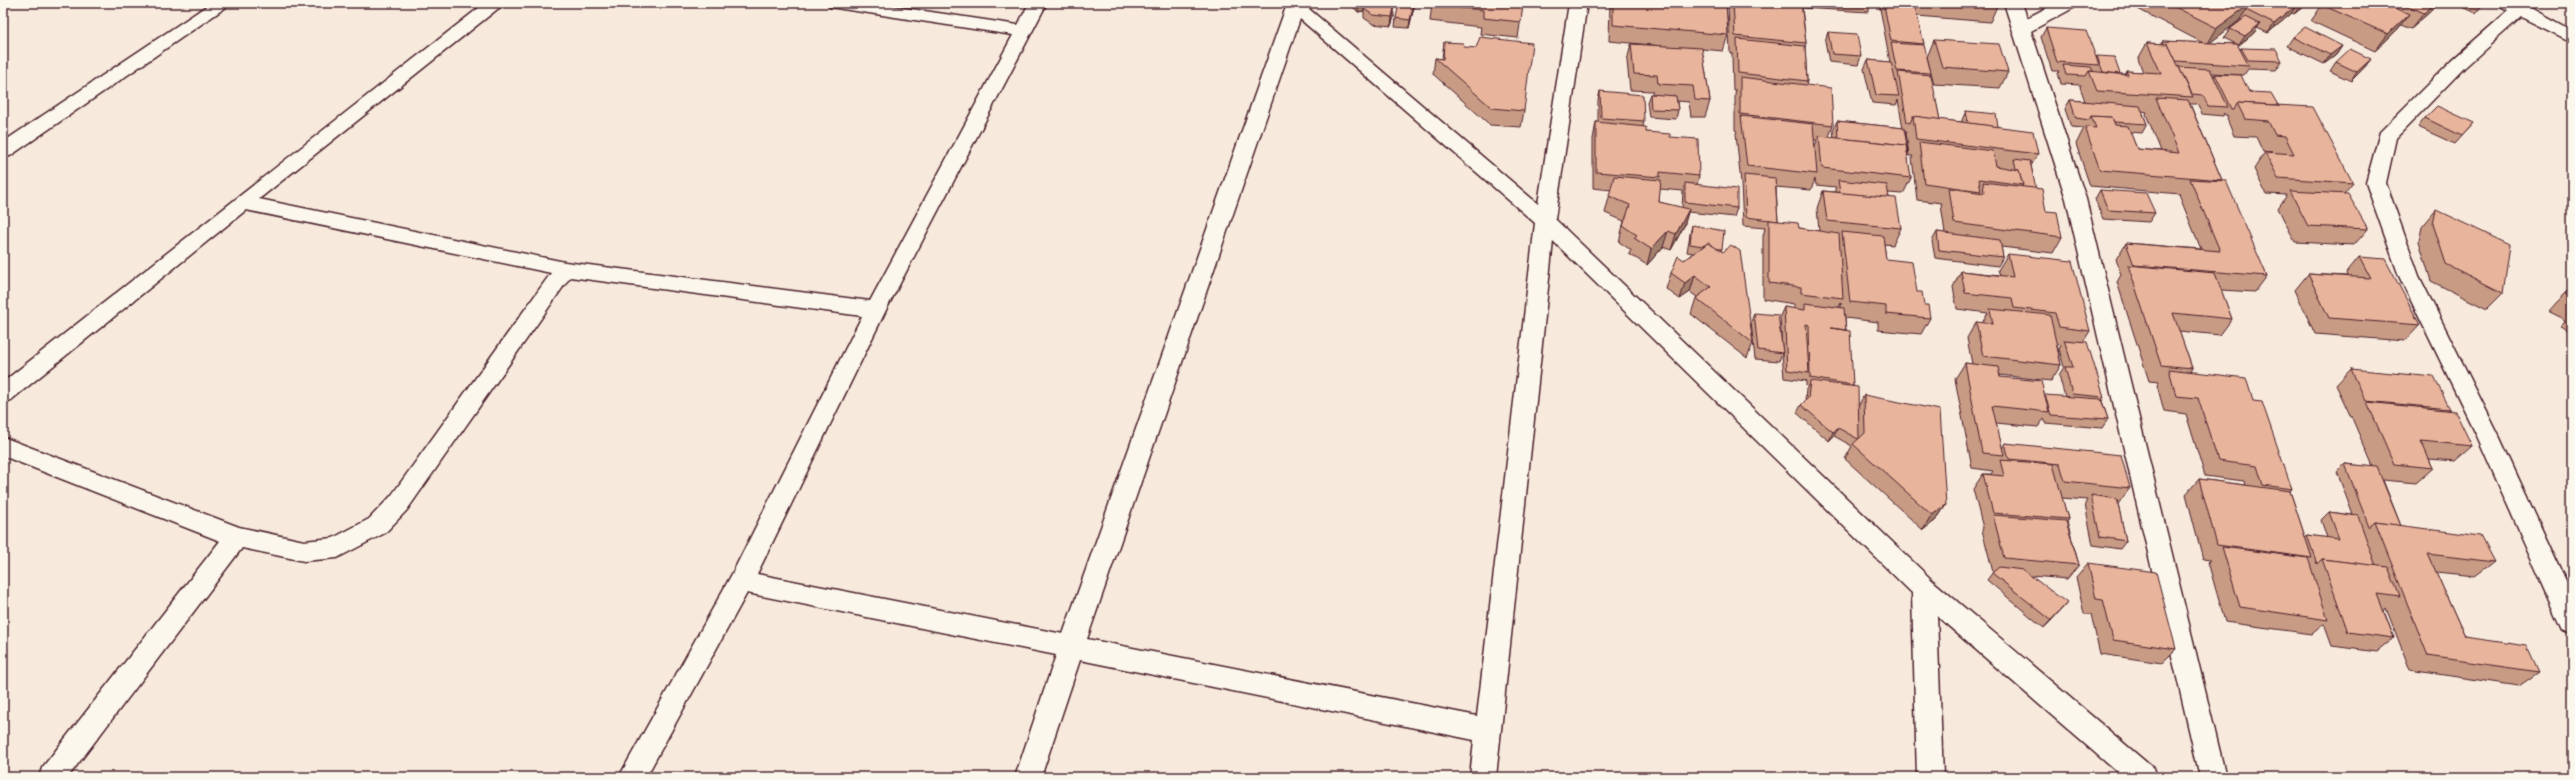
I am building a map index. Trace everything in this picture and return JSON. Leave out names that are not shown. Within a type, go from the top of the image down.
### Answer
[{"type":"street","points":[[3,151],[224,3]]},
{"type":"street","points":[[3,394],[242,202],[496,3]]},
{"type":"street","points":[[836,3],[1025,31]]},
{"type":"street","points":[[632,777],[742,581],[876,310],[1025,31],[1038,3]]},
{"type":"street","points":[[1483,777],[1487,730],[1545,221],[1578,3]]},
{"type":"street","points":[[2013,3],[2076,199],[2213,777]]},
{"type":"street","points":[[2022,28],[2069,3]]},
{"type":"street","points":[[1028,777],[1072,645],[1294,5],[1545,221],[1924,589],[2143,777]]},
{"type":"street","points":[[2572,37],[2513,6],[2387,136],[2376,183],[2409,276],[2491,443],[2572,622]]},
{"type":"street","points":[[242,202],[565,269],[876,310]]},
{"type":"street","points":[[3,446],[237,537],[304,551],[337,548],[377,526],[399,503],[565,269]]},
{"type":"street","points":[[52,777],[237,537]]},
{"type":"street","points":[[742,581],[1072,645],[1487,730]]},
{"type":"street","points":[[1924,589],[1930,777]]},
{"type":"building","points":[[1399,3],[1414,3],[1410,20],[1396,18]]},
{"type":"building","points":[[1432,3],[1523,3],[1521,22],[1483,18],[1483,10],[1432,5]]},
{"type":"building","points":[[1613,3],[1726,3],[1728,35],[1613,25]]},
{"type":"building","points":[[1733,3],[1801,3],[1806,43],[1735,36]]},
{"type":"building","points":[[1963,3],[1997,3],[1997,6]]},
{"type":"building","points":[[2167,3],[2247,3],[2250,4],[2217,28]]},
{"type":"building","points":[[2247,3],[2292,3],[2297,5],[2274,24],[2246,10],[2250,4]]},
{"type":"building","points":[[2324,3],[2384,3],[2409,14],[2388,34],[2322,5]]},
{"type":"building","points":[[2401,3],[2434,3],[2424,13]]},
{"type":"building","points":[[1367,4],[1394,8],[1392,17],[1373,15],[1364,9]]},
{"type":"building","points":[[1884,5],[1915,7],[1924,44],[1891,41]]},
{"type":"building","points":[[2246,17],[2260,24],[2245,36],[2230,29]]},
{"type":"building","points":[[2305,27],[2342,46],[2330,55],[2293,37]]},
{"type":"building","points":[[2046,28],[2086,31],[2099,65],[2057,62]]},
{"type":"building","points":[[1828,32],[1857,34],[1861,56],[1832,54]]},
{"type":"building","points":[[1480,37],[1532,43],[1524,111],[1492,108],[1435,58],[1443,59],[1444,42],[1463,43],[1464,47],[1476,48]]},
{"type":"building","points":[[1737,39],[1805,46],[1807,81],[1738,73]]},
{"type":"building","points":[[1934,40],[1999,44],[2008,72],[1942,67]]},
{"type":"building","points":[[2163,41],[2237,44],[2249,66],[2176,61],[2168,44],[2164,44]]},
{"type":"building","points":[[1891,43],[1924,45],[1931,73],[1897,71]]},
{"type":"building","points":[[2147,43],[2168,44],[2193,97],[2097,91],[2089,71],[2128,75],[2126,71],[2161,73]]},
{"type":"building","points":[[1631,44],[1702,48],[1710,101],[1695,100],[1693,86],[1658,84],[1657,75],[1634,74]]},
{"type":"building","points":[[2241,48],[2276,49],[2282,61],[2248,60]]},
{"type":"building","points":[[2350,49],[2371,59],[2357,72],[2336,62]]},
{"type":"building","points":[[2097,56],[2114,57],[2120,74],[2103,72]]},
{"type":"building","points":[[1868,60],[1891,62],[1899,96],[1876,95]]},
{"type":"building","points":[[2063,65],[2091,67],[2093,71],[2089,71],[2086,76],[2066,75]]},
{"type":"building","points":[[2179,67],[2210,69],[2228,107],[2208,106],[2203,95],[2192,94]]},
{"type":"building","points":[[1898,72],[1931,75],[1940,120],[1913,116],[1910,123],[1907,122]]},
{"type":"building","points":[[2215,74],[2241,75],[2249,92],[2271,93],[2278,105],[2237,103],[2234,109],[2232,109]]},
{"type":"building","points":[[1740,77],[1831,88],[1833,125],[1740,114]]},
{"type":"building","points":[[1600,91],[1643,95],[1644,121],[1601,118]]},
{"type":"building","points":[[1650,94],[1676,96],[1678,110],[1651,109]]},
{"type":"building","points":[[2156,98],[2188,100],[2222,180],[2100,170],[2085,127],[2096,128],[2091,116],[2112,117],[2115,125],[2128,126],[2137,149],[2179,153]]},
{"type":"building","points":[[2070,100],[2140,106],[2147,124],[2114,122],[2112,117],[2091,116],[2089,120],[2076,118]]},
{"type":"building","points":[[2237,103],[2313,107],[2353,183],[2278,178],[2265,152],[2294,154],[2285,136],[2275,135],[2268,121],[2245,119]]},
{"type":"building","points":[[2437,106],[2474,123],[2462,136],[2425,118]]},
{"type":"building","points":[[1966,111],[1996,114],[1998,127],[1968,123]]},
{"type":"building","points":[[1741,116],[1813,124],[1817,174],[1747,166]]},
{"type":"building","points":[[1913,116],[2033,131],[2038,154],[1916,139]]},
{"type":"building","points":[[1837,121],[1904,128],[1908,151],[1906,145],[1838,138]]},
{"type":"building","points":[[1596,122],[1646,127],[1646,132],[1670,134],[1670,137],[1698,139],[1699,176],[1660,172],[1660,177],[1596,172]]},
{"type":"building","points":[[1819,136],[1906,145],[1911,178],[1822,168]]},
{"type":"building","points":[[1919,142],[1993,151],[1996,166],[2019,170],[2023,185],[1979,179],[1981,191],[1924,183]]},
{"type":"building","points":[[2014,159],[2030,161],[2036,189],[2021,187],[2023,185],[2019,170],[2016,169]]},
{"type":"building","points":[[1744,175],[1775,178],[1778,221],[1746,217]]},
{"type":"building","points":[[1614,176],[1661,180],[1659,202],[1689,209],[1676,234],[1668,231],[1651,249],[1634,238],[1637,235],[1623,226],[1630,205],[1609,196]]},
{"type":"building","points":[[2190,179],[2226,181],[2267,276],[2134,265],[2126,243],[2220,251]]},
{"type":"building","points":[[1838,180],[1887,185],[1889,198],[1840,193]]},
{"type":"building","points":[[1983,182],[2042,189],[2046,211],[2057,212],[2062,237],[1954,223],[1949,188],[1984,193]]},
{"type":"building","points":[[1685,183],[1737,189],[1737,208],[1685,202]]},
{"type":"building","points":[[2100,190],[2146,193],[2155,213],[2108,210]]},
{"type":"building","points":[[1823,191],[1896,198],[1901,228],[1827,221]]},
{"type":"building","points":[[2290,191],[2348,194],[2368,229],[2308,226]]},
{"type":"building","points":[[2436,210],[2510,245],[2503,293],[2446,264],[2433,224]]},
{"type":"building","points":[[1769,220],[1798,223],[1799,228],[1839,234],[1843,298],[1801,293],[1801,287],[1769,283]]},
{"type":"building","points":[[1692,225],[1724,231],[1722,249],[1717,249],[1708,243],[1703,246],[1690,244]]},
{"type":"building","points":[[1842,232],[1883,236],[1886,259],[1912,262],[1917,292],[1922,292],[1924,305],[1928,305],[1930,318],[1886,314],[1886,306],[1850,302]]},
{"type":"building","points":[[1937,232],[2000,240],[2003,257],[1939,250]]},
{"type":"building","points":[[1708,243],[1723,252],[1731,245],[1740,251],[1753,343],[1696,298],[1711,287],[1695,275],[1685,283],[1671,273],[1678,256],[1684,260]]},
{"type":"building","points":[[2008,254],[2072,261],[2090,331],[2059,327],[2055,313],[2014,308],[2012,298],[1965,293],[1961,271],[2013,277]]},
{"type":"building","points":[[2359,257],[2385,259],[2420,325],[2329,318],[2308,274],[2370,278]]},
{"type":"building","points":[[2128,265],[2215,273],[2232,319],[2173,313],[2192,368],[2161,365]]},
{"type":"building","points":[[2572,286],[2572,298],[2565,294]]},
{"type":"building","points":[[1805,303],[1844,308],[1846,330],[1831,328],[1850,331],[1853,385],[1810,378],[1809,325],[1806,324],[1809,373],[1787,370],[1784,307],[1805,310]]},
{"type":"building","points":[[1990,309],[2050,315],[2061,365],[1983,356],[1976,322],[1993,324]]},
{"type":"building","points":[[1754,313],[1778,315],[1783,353],[1758,350]]},
{"type":"building","points":[[2064,340],[2087,342],[2104,397],[2072,394],[2065,367],[2073,367]]},
{"type":"building","points":[[1965,363],[1998,367],[2000,377],[2041,381],[2049,412],[1992,406],[2004,455],[1982,453]]},
{"type":"building","points":[[2169,369],[2246,378],[2253,401],[2262,402],[2292,489],[2263,485],[2257,466],[2218,461],[2198,398],[2176,396]]},
{"type":"building","points":[[2351,369],[2434,377],[2450,409],[2366,401]]},
{"type":"building","points":[[1810,381],[1858,387],[1858,439],[1838,428],[1833,432],[1801,405],[1808,398]]},
{"type":"building","points":[[1864,395],[1940,410],[1946,505],[1932,515],[1853,444],[1865,433]]},
{"type":"building","points":[[2045,395],[2101,399],[2108,419],[2051,415]]},
{"type":"building","points":[[2367,402],[2455,411],[2472,446],[2421,441],[2433,468],[2394,464]]},
{"type":"building","points":[[2005,443],[2121,455],[2130,488],[2065,481],[2060,464],[2009,459]]},
{"type":"building","points":[[2000,460],[2053,464],[2068,519],[1993,513],[1983,474],[2004,476]]},
{"type":"building","points":[[2345,464],[2377,467],[2401,526],[2375,522],[2369,527]]},
{"type":"building","points":[[2199,479],[2290,491],[2312,558],[2217,545]]},
{"type":"building","points":[[2091,495],[2117,499],[2126,541],[2100,537]]},
{"type":"building","points":[[2329,512],[2358,516],[2376,566],[2322,559],[2317,564],[2307,535],[2339,539]]},
{"type":"building","points":[[1993,515],[2066,521],[2079,565],[2004,558]]},
{"type":"building","points":[[2375,522],[2480,536],[2494,562],[2428,554],[2465,637],[2527,646],[2539,672],[2428,656]]},
{"type":"building","points":[[2222,547],[2308,558],[2328,620],[2240,607]]},
{"type":"building","points":[[2322,559],[2388,567],[2400,597],[2377,594],[2394,638],[2348,632]]},
{"type":"building","points":[[2088,563],[2156,572],[2176,649],[2113,640],[2103,600],[2096,599]]},
{"type":"building","points":[[1999,567],[2023,570],[2067,603],[2051,620],[1992,573]]}]
